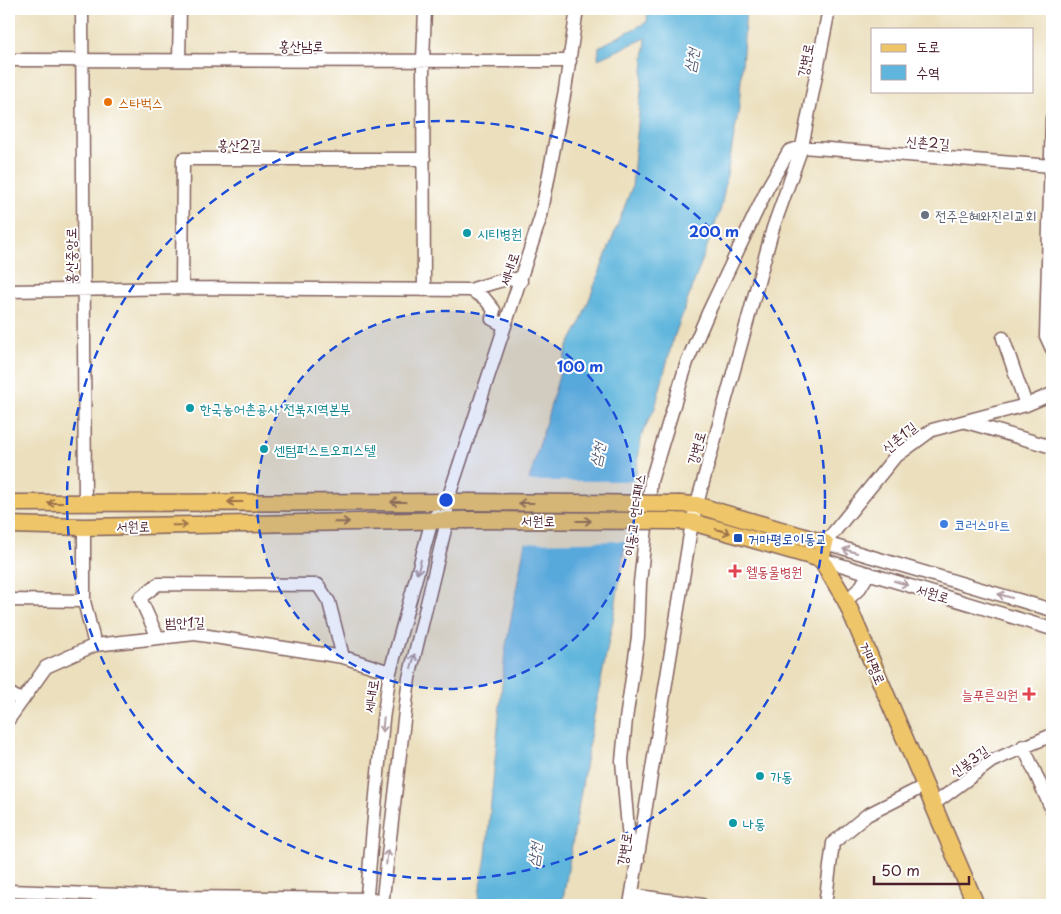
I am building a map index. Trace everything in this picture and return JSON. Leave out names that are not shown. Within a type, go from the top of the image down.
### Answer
[{"type":"main road","name":"서원로","points":[[9,503],[469,502],[680,504],[696,505],[823,551]]},
{"type":"main road","name":"서원로","points":[[9,524],[84,527],[465,520],[684,522],[823,551]]},
{"type":"main road","name":"거마평로","points":[[823,551],[926,785],[976,905]]},
{"type":"street","name":"홍산중앙로","points":[[82,9],[86,289],[85,503]]},
{"type":"street","points":[[179,60],[180,9]]},
{"type":"street","points":[[424,290],[423,60],[425,9]]},
{"type":"street","name":"세내로","points":[[366,902],[383,719],[390,672],[541,216],[570,61],[577,9]]},
{"type":"street","name":"강변로","points":[[631,900],[684,522],[696,505],[773,228],[802,147],[829,9]]},
{"type":"street","name":"홍산남로","points":[[9,60],[570,61]]},
{"type":"street","points":[[1052,118],[1046,336],[1052,347]]},
{"type":"street","name":"신촌2길","points":[[802,147],[1051,166]]},
{"type":"street","name":"이동교 언더패스","points":[[638,860],[630,851],[622,761],[638,637],[640,583],[651,481],[687,362],[708,313],[768,187],[789,151],[802,147]]},
{"type":"street","name":"홍산2길","points":[[182,288],[183,159],[424,158]]},
{"type":"street","points":[[9,291],[182,288],[471,290],[480,285],[490,285],[509,278],[521,281]]},
{"type":"street","points":[[471,290],[485,299],[494,310],[492,319],[505,326]]},
{"type":"street","points":[[1003,338],[1026,405]]},
{"type":"street","name":"신촌1길","points":[[823,551],[894,458],[932,430],[1026,405],[1052,394]]},
{"type":"street","points":[[965,421],[1052,447]]},
{"type":"street","name":"세내로","points":[[382,902],[409,678],[440,521]]},
{"type":"street","points":[[84,527],[84,601],[95,645]]},
{"type":"street","name":"서원로","points":[[823,551],[869,574],[1052,629]]},
{"type":"street","name":"서원로","points":[[823,551],[1052,610]]},
{"type":"street","points":[[846,601],[860,588],[869,574]]},
{"type":"street","points":[[158,638],[140,598],[158,584],[318,585],[329,602],[343,657]]},
{"type":"street","points":[[9,600],[84,601]]},
{"type":"street","name":"범안1길","points":[[9,719],[46,667],[95,645],[195,634],[343,657],[390,672]]},
{"type":"street","points":[[9,694],[22,701]]},
{"type":"street","name":"신봉3길","points":[[934,804],[992,761],[1052,735]]},
{"type":"street","points":[[1023,746],[1052,810]]},
{"type":"street","points":[[825,905],[833,843],[867,815],[926,785]]},
{"type":"street","points":[[9,892],[176,898],[382,902]]},
{"type":"street","points":[[631,900],[702,905]]},
{"type":"water","name":"삼천","points":[[648,9],[746,9],[739,108],[721,208],[672,343],[655,408],[642,433],[614,615],[591,731],[562,905],[477,905],[486,857],[505,652],[525,542],[529,481],[567,348],[579,326],[632,187],[646,38],[598,59],[599,47],[647,22]]},
{"type":"pier","points":[[526,481],[637,481],[628,541],[522,543]]},
{"type":"place","name":"스타벅스","points":[[108,102]]},
{"type":"place","name":"전주은혜와진리교회","points":[[925,215]]},
{"type":"place","name":"시티병원","points":[[467,233]]},
{"type":"place","name":"한국농어촌공사 전북지역본부","points":[[190,408]]},
{"type":"place","name":"센텀퍼스트오피스텔","points":[[264,449]]},
{"type":"place","name":"코러스마트","points":[[944,524]]},
{"type":"place","name":"거마평로이동교","points":[[738,538]]},
{"type":"place","name":"웰동물병원","points":[[735,571]]},
{"type":"place","name":"늘푸른의원","points":[[1029,694]]},
{"type":"place","name":"가동","points":[[760,776]]},
{"type":"place","name":"나동","points":[[733,823]]}]
